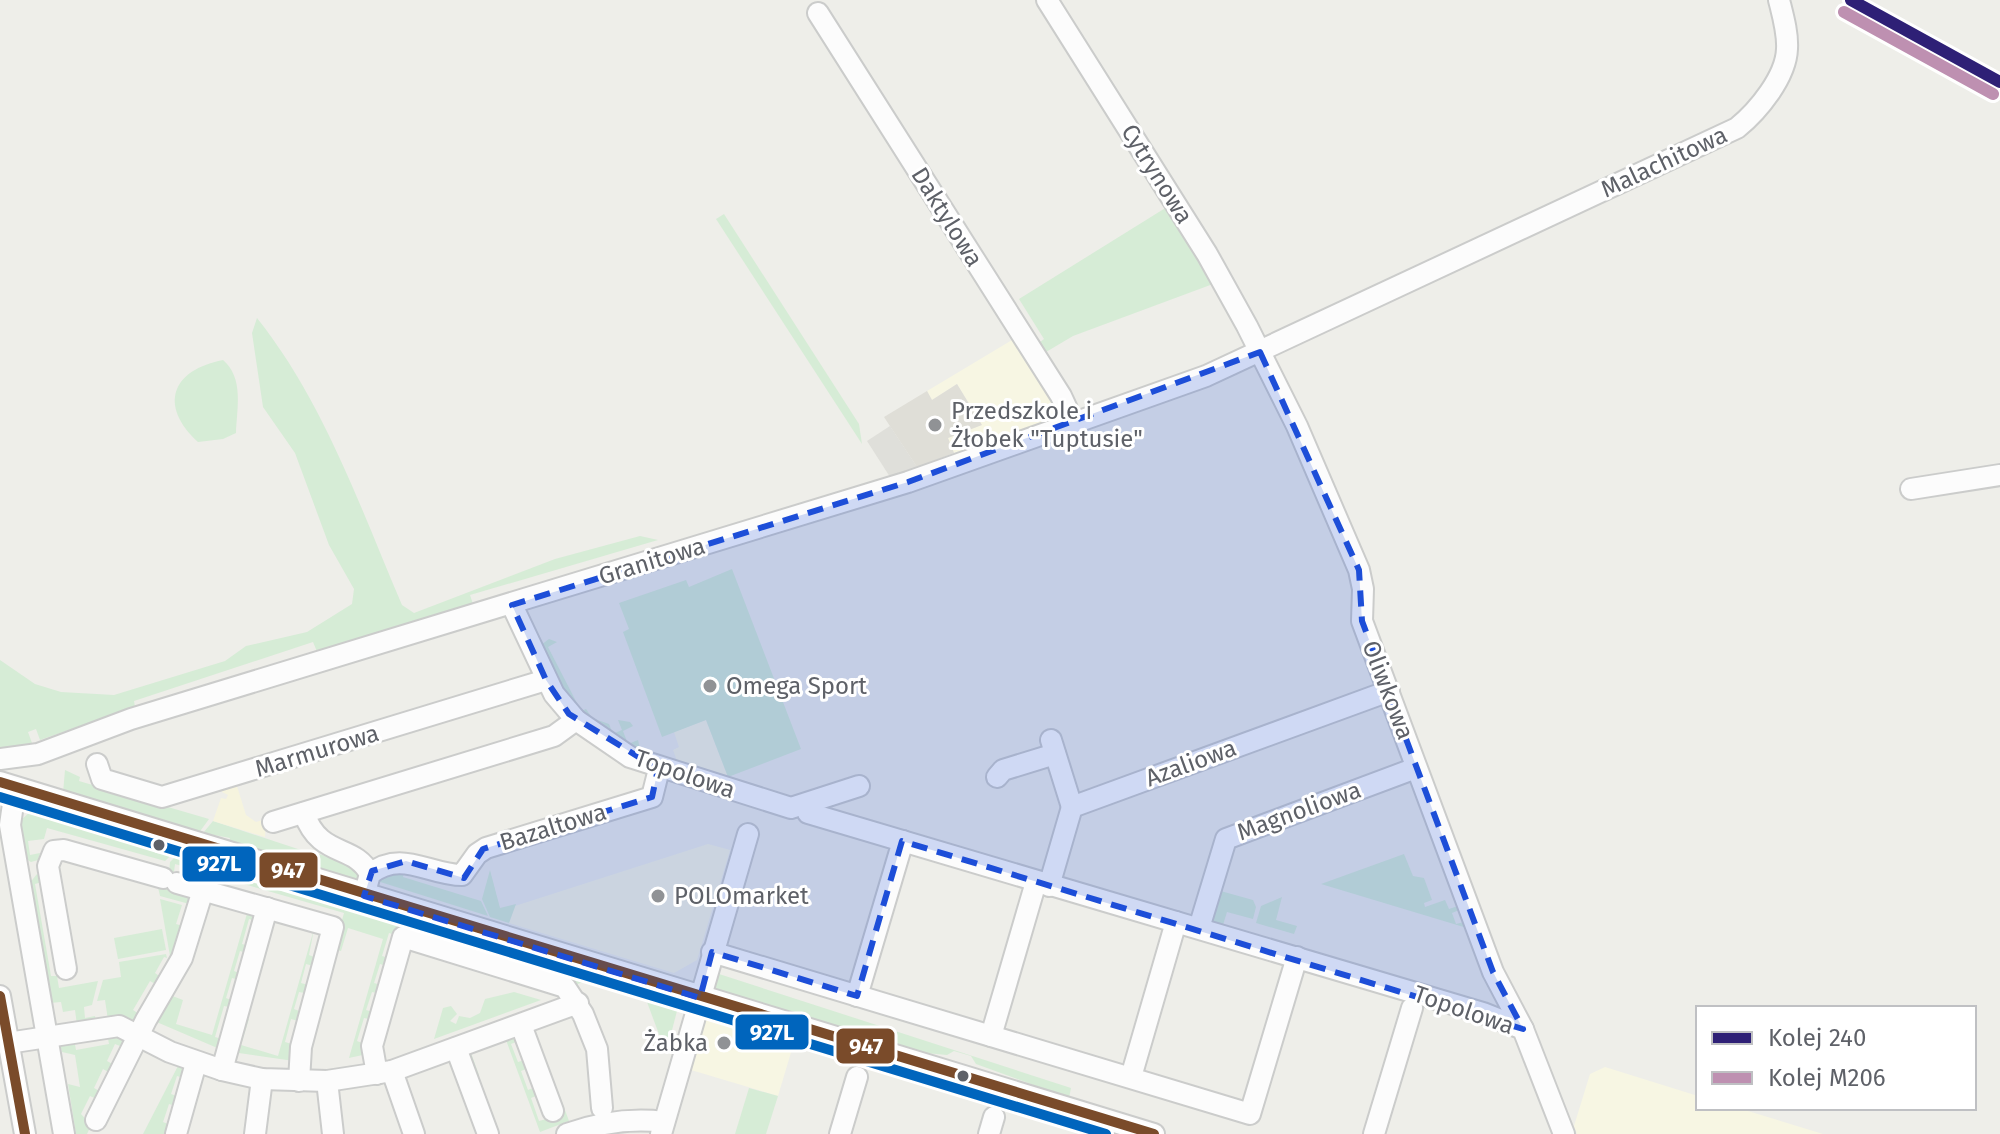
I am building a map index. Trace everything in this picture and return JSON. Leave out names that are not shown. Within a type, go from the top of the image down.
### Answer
[{"type":"street","name":"Cytrynowa","points":[[1047,0],[1207,254],[1260,352]]},
{"type":"street","name":"Malachitowa","points":[[1260,352],[1326,317],[1716,140],[1745,121],[1766,94],[1787,57],[1787,36],[1779,0]]},
{"type":"street","name":"Daktylowa","points":[[818,13],[1061,396],[1074,424]]},
{"type":"street","name":"Granitowa","points":[[0,759],[38,754],[131,719],[908,482],[1074,424],[1260,352]]},
{"type":"street","name":"Oliwkowa","points":[[1260,352],[1310,454],[1359,570],[1363,589],[1362,621],[1493,972],[1523,1029]]},
{"type":"street","points":[[1911,489],[2000,475]]},
{"type":"street","name":"Topolowa","points":[[512,605],[546,680],[576,720],[630,757],[659,769],[1042,884],[1483,1013],[1523,1029],[1564,1134]]},
{"type":"street","name":"Marmurowa","points":[[97,764],[102,779],[162,797],[546,680]]},
{"type":"street","name":"Azaliowa","points":[[1072,807],[1389,691]]},
{"type":"street","points":[[273,822],[554,736],[576,720]]},
{"type":"street","points":[[991,1036],[1042,884],[1072,807],[1053,747],[1003,770],[997,777]]},
{"type":"street","points":[[38,754],[10,789],[10,825],[64,1134]]},
{"type":"street","name":"Magnoliowa","points":[[1199,928],[1226,839],[1416,768]]},
{"type":"street","name":"Bazaltowa","points":[[370,874],[406,861],[462,875],[477,854],[486,848],[652,797],[659,769]]},
{"type":"street","points":[[799,810],[859,786]]},
{"type":"street","points":[[10,789],[1154,1134]]},
{"type":"street","points":[[304,813],[318,839],[350,855],[370,874],[364,896]]},
{"type":"street","points":[[567,1134],[590,1126],[630,1121],[663,1128],[748,834]]},
{"type":"street","points":[[857,996],[903,841]]},
{"type":"street","points":[[66,969],[48,866],[50,854],[59,849],[333,927],[301,1047],[299,1081]]},
{"type":"street","points":[[17,863],[48,866]]},
{"type":"street","points":[[96,1120],[138,1035],[182,958],[203,890]]},
{"type":"street","points":[[222,1070],[267,908]]},
{"type":"street","points":[[1131,1077],[1176,922]]},
{"type":"street","points":[[414,1134],[372,1046],[403,937],[556,982],[578,1003],[597,1049],[602,1108]]},
{"type":"street","points":[[712,952],[1250,1114],[1297,957]]},
{"type":"street","points":[[0,996],[25,1134]]},
{"type":"street","points":[[8,1043],[119,1026],[196,1063],[222,1070],[262,1079],[327,1081],[385,1072],[578,1003]]},
{"type":"street","name":"Topolowa","points":[[1374,1134],[1412,1008]]},
{"type":"street","points":[[521,1025],[553,1111]]},
{"type":"street","points":[[456,1048],[488,1134]]},
{"type":"street","points":[[176,1134],[196,1063]]},
{"type":"street","points":[[840,1134],[857,1077]]},
{"type":"street","points":[[255,1134],[262,1079]]},
{"type":"street","points":[[327,1081],[333,1134]]},
{"type":"highlighted area","points":[[1260,352],[1359,570],[1362,621],[1493,972],[1523,1029],[902,841],[857,996],[712,952],[700,998],[364,896],[372,871],[406,861],[464,878],[483,849],[652,797],[658,769],[569,714],[546,680],[512,605],[908,482]]},
{"type":"shaded area","points":[[1167,207],[1213,284],[1073,336],[1046,352],[1039,343],[1044,339],[1019,299]]},
{"type":"shaded area","points":[[724,214],[859,424],[862,444],[716,219]]},
{"type":"shaded area","points":[[257,318],[302,384],[339,456],[402,605],[414,613],[555,559],[640,536],[658,540],[470,595],[474,607],[318,654],[313,642],[134,701],[135,707],[40,740],[36,729],[28,732],[32,743],[0,749],[0,660],[35,684],[61,692],[114,695],[225,661],[246,646],[307,632],[352,604],[354,589],[329,545],[295,453],[263,407],[252,333]]},
{"type":"shaded area","points":[[1012,340],[1055,407],[1051,420],[954,453],[948,438],[981,425],[980,422],[957,384],[932,400],[927,391]]},
{"type":"shaded area","points":[[223,360],[230,367],[237,384],[236,433],[223,439],[198,442],[178,415],[176,391],[192,372]]},
{"type":"shaded area","name":"Przedszkole i Żłobek \"Tuptusie\"","points":[[957,384],[982,425],[948,438],[954,453],[917,467],[884,417],[927,391],[932,400]]},
{"type":"shaded area","points":[[890,426],[917,467],[890,477],[867,441]]},
{"type":"shaded area","name":"Omega Sport","points":[[732,569],[801,749],[728,777],[706,720],[662,737],[623,632],[629,629],[619,603],[686,580],[689,587]]},
{"type":"shaded area","points":[[549,639],[557,642],[548,647],[581,711],[586,709],[592,718],[609,724],[613,734],[622,730],[618,720],[630,722],[633,726],[623,731],[628,744],[638,740],[640,749],[634,749],[580,711],[564,692],[541,645]]},
{"type":"shaded area","points":[[706,720],[728,777],[723,779],[679,766],[673,750],[679,747],[674,732]]},
{"type":"shaded area","points":[[65,770],[80,777],[79,781],[209,819],[198,834],[63,793]]},
{"type":"shaded area","points":[[50,808],[170,856],[165,861],[47,828],[44,839],[28,841],[30,855],[40,853],[38,860],[31,862],[23,857],[20,821],[31,811]]},
{"type":"shaded area","points":[[213,821],[358,868],[360,878],[354,884],[229,843],[230,838],[203,833]]},
{"type":"shaded area","points":[[708,844],[730,850],[697,960],[674,973],[509,923],[515,906]]},
{"type":"shaded area","points":[[1404,854],[1413,876],[1424,878],[1432,900],[1424,903],[1425,907],[1445,900],[1449,909],[1458,906],[1459,910],[1452,913],[1456,924],[1464,922],[1467,928],[1321,884]]},
{"type":"shaded area","points":[[175,857],[590,979],[573,986],[389,933],[382,956],[392,959],[390,967],[380,964],[374,983],[384,986],[382,994],[372,992],[366,1010],[376,1013],[374,1020],[364,1018],[357,1041],[367,1045],[367,1054],[349,1058],[383,939],[348,928],[341,951],[334,949],[344,913],[175,864],[172,888],[191,895],[193,905],[160,896],[157,883],[168,886],[170,862]]},
{"type":"shaded area","points":[[490,870],[500,908],[516,904],[509,923],[490,917],[482,899]]},
{"type":"shaded area","points":[[404,872],[403,877],[481,901],[488,916],[374,880],[385,873]]},
{"type":"shaded area","points":[[37,874],[45,881],[35,884],[51,976],[57,976],[59,988],[98,981],[92,1005],[84,1007],[85,1018],[95,1016],[96,1022],[77,1025],[75,1010],[63,1012],[61,1002],[50,1003],[29,884]]},
{"type":"shaded area","points":[[1217,890],[1253,900],[1256,907],[1253,919],[1227,912],[1222,928],[1210,921]]},
{"type":"shaded area","points":[[1282,897],[1276,920],[1297,926],[1294,934],[1256,923],[1261,906]]},
{"type":"shaded area","points":[[160,899],[182,905],[176,924],[186,927],[175,959],[170,956]]},
{"type":"shaded area","points":[[248,910],[256,913],[259,922],[249,919],[242,944],[252,947],[250,954],[240,951],[234,971],[244,975],[242,981],[232,978],[226,998],[236,1002],[234,1008],[224,1006],[215,1037],[225,1040],[222,1050],[152,1020],[167,994],[183,1000],[176,1024],[212,1035]]},
{"type":"shaded area","points":[[162,929],[166,950],[118,959],[114,938]]},
{"type":"shaded area","points":[[314,929],[309,955],[319,959],[317,967],[306,964],[301,983],[312,986],[310,994],[299,992],[294,1009],[304,1013],[302,1022],[291,1019],[285,1042],[295,1045],[294,1061],[232,1052],[242,1017],[249,1019],[241,1045],[278,1056]]},
{"type":"shaded area","points":[[166,954],[167,958],[164,957],[155,973],[163,979],[159,986],[150,981],[133,1010],[142,1016],[133,1023],[108,1020],[105,1000],[97,1001],[103,980],[121,977],[119,962]]},
{"type":"shaded area","points":[[716,973],[1071,1088],[1069,1098],[976,1064],[971,1056],[954,1051],[947,1055],[915,1052],[718,991],[714,984]]},
{"type":"shaded area","points":[[514,992],[541,1000],[434,1039],[443,1008],[451,1006],[457,1014],[450,1021],[456,1024],[459,1016],[470,1018],[480,1013],[485,999]]},
{"type":"shaded area","points":[[647,1002],[677,1011],[666,1053]]},
{"type":"shaded area","points":[[708,1014],[795,1039],[778,1096],[691,1070]]},
{"type":"shaded area","points":[[107,1033],[125,1038],[125,1048],[115,1044],[107,1061],[116,1066],[112,1074],[103,1069],[94,1088],[103,1093],[99,1100],[90,1096],[81,1114],[91,1125],[87,1134],[76,1134],[68,1084],[80,1087],[75,1055],[62,1052],[60,1044],[74,1039],[76,1050],[109,1044]]},
{"type":"shaded area","points":[[515,1036],[521,1040],[511,1044],[518,1062],[528,1059],[531,1067],[521,1071],[528,1090],[538,1086],[541,1094],[531,1098],[539,1121],[550,1118],[552,1094],[558,1091],[569,1121],[540,1132],[506,1040],[471,1053],[479,1075],[473,1077],[467,1059],[469,1051]]},
{"type":"shaded area","points":[[179,1064],[186,1067],[187,1079],[177,1076],[171,1094],[182,1098],[179,1107],[169,1104],[163,1122],[173,1126],[171,1134],[143,1134]]},
{"type":"shaded area","points":[[1605,1067],[1696,1095],[1696,1110],[1745,1110],[1823,1134],[1577,1134],[1574,1126],[1590,1074]]},
{"type":"shaded area","points":[[749,1088],[778,1096],[766,1134],[735,1134]]},
{"type":"sand","points":[[236,783],[246,815],[256,822],[266,819],[265,837],[213,821],[221,798],[226,799],[228,795],[222,792],[224,787]]},
{"type":"rail line","name":"240","points":[[1851,0],[2000,82]]},
{"type":"rail line","name":"M206","points":[[1844,12],[1993,94]]},
{"type":"transit line","name":"947","points":[[0,782],[1154,1134]]},
{"type":"transit line","name":"927L","points":[[0,797],[1106,1134]]},
{"type":"transit line","name":"947","points":[[0,996],[25,1134]]},
{"type":"place","name":"Przedszkole i Żłobek \"Tuptusie\"","points":[[935,425]]},
{"type":"place","name":"Omega Sport","points":[[710,686]]},
{"type":"place","name":"POLOmarket","points":[[658,896]]},
{"type":"place","name":"Żabka","points":[[724,1043]]}]
